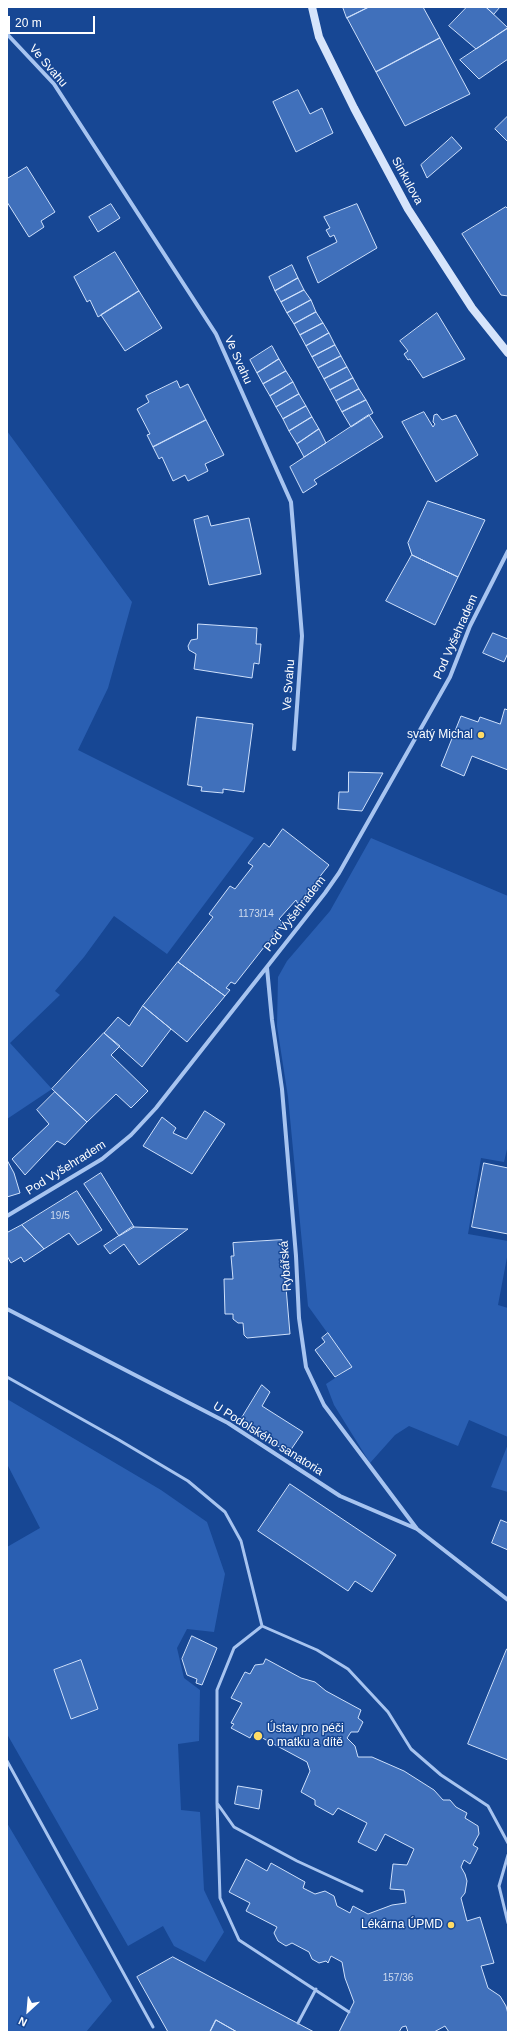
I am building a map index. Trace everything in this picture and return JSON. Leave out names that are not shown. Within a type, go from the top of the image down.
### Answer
[{"type":"street","name":"Sinkulova","points":[[312,7],[323,44],[354,108],[408,208],[472,308],[508,353]]},
{"type":"street","name":"Ve Svahu","points":[[7,34],[54,84],[216,334],[291,502],[302,636],[294,749]]},
{"type":"street","name":"Pod Vyšehradem","points":[[7,1216],[102,1159],[131,1135],[156,1108],[339,873],[450,677],[470,626],[508,551]]},
{"type":"street","name":"Rybářská","points":[[267,967],[272,1020],[282,1088],[296,1256],[299,1318],[306,1368],[324,1405],[417,1529]]},
{"type":"street","name":"U Podolského sanatoria","points":[[7,1309],[228,1423],[340,1496],[417,1529],[508,1600]]},
{"type":"lane","points":[[7,1377],[188,1481],[225,1512],[241,1541],[262,1626]]},
{"type":"lane","points":[[262,1626],[234,1648],[217,1690],[217,1802],[220,1898],[239,1940],[349,2012]]},
{"type":"lane","points":[[262,1626],[317,1650],[348,1669],[388,1712],[411,1749],[441,1775],[488,1806],[508,1843]]},
{"type":"lane","points":[[7,1761],[153,2027]]},
{"type":"lane","points":[[217,1802],[234,1827],[297,1861],[362,1891]]},
{"type":"lane","points":[[508,1855],[499,1886],[508,1922]]},
{"type":"lane","points":[[298,2024],[316,1989]]},
{"type":"shaded area","points":[[7,431],[132,602],[108,688],[78,750],[254,838],[167,954],[114,916],[84,957],[55,991],[60,995],[10,1043],[52,1089],[7,1119]]},
{"type":"shaded area","points":[[371,838],[508,896],[508,1145],[504,1162],[481,1158],[468,1234],[508,1241],[508,1252],[498,1305],[508,1308],[508,1437],[469,1420],[458,1446],[409,1426],[395,1435],[370,1463],[334,1405],[326,1384],[352,1367],[308,1306],[288,1097],[277,1026],[278,977],[287,961],[330,911]]},
{"type":"shaded area","points":[[7,1399],[161,1490],[207,1522],[225,1574],[214,1632],[187,1629],[177,1648],[184,1678],[200,1690],[199,1741],[178,1744],[181,1810],[200,1812],[204,1890],[224,1932],[205,1962],[174,1946],[163,1926],[128,1946],[7,1734],[7,1547],[40,1528],[7,1464]],"holes":[[[81,1660],[98,1709],[71,1719],[54,1670]]]},
{"type":"shaded area","points":[[508,1444],[508,1492],[491,1487]]},
{"type":"shaded area","points":[[7,1823],[112,2001],[86,2032],[7,2032]]},
{"type":"building","points":[[343,7],[369,7],[347,18]]},
{"type":"building","points":[[369,7],[423,7],[440,38],[376,72],[347,18]]},
{"type":"building","points":[[467,7],[486,7],[508,28],[476,49],[449,26]]},
{"type":"building","points":[[486,7],[500,7],[494,14]]},
{"type":"building","points":[[508,28],[508,59],[479,79],[460,60]]},
{"type":"building","points":[[440,38],[470,94],[405,126],[376,72]]},
{"type":"building","points":[[298,90],[310,114],[322,108],[333,133],[296,152],[273,102]]},
{"type":"building","points":[[508,116],[508,142],[495,129]]},
{"type":"building","points":[[452,137],[462,148],[427,178],[421,165]]},
{"type":"building","points":[[27,167],[55,212],[41,221],[44,227],[29,237],[7,202],[7,179]]},
{"type":"building","points":[[111,204],[120,218],[98,232],[89,217]]},
{"type":"building","points":[[357,204],[377,248],[318,283],[307,257],[337,242],[334,235],[330,237],[326,230],[330,228],[324,217]]},
{"type":"building","points":[[506,207],[508,209],[508,296],[501,295],[462,234]]},
{"type":"building","points":[[115,252],[139,291],[98,317],[90,300],[87,302],[74,277]]},
{"type":"building","points":[[292,265],[298,278],[275,291],[269,277]]},
{"type":"building","points":[[298,278],[304,290],[281,302],[275,291]]},
{"type":"building","points":[[304,290],[311,300],[287,313],[281,302]]},
{"type":"building","points":[[139,291],[162,328],[125,351],[101,315]]},
{"type":"building","points":[[311,300],[316,312],[294,324],[287,313]]},
{"type":"building","points":[[316,312],[323,323],[300,335],[294,324]]},
{"type":"building","points":[[437,313],[465,359],[423,378],[410,359],[408,360],[404,354],[408,351],[400,341]]},
{"type":"building","points":[[323,323],[329,333],[306,346],[300,335]]},
{"type":"building","points":[[329,333],[335,345],[312,357],[306,346]]},
{"type":"building","points":[[335,345],[341,356],[318,368],[312,357]]},
{"type":"building","points":[[272,346],[279,359],[257,373],[250,360]]},
{"type":"building","points":[[341,356],[347,367],[324,379],[318,368]]},
{"type":"building","points":[[279,359],[286,371],[263,384],[257,373]]},
{"type":"building","points":[[347,367],[353,378],[330,390],[324,379]]},
{"type":"building","points":[[286,371],[293,382],[270,396],[263,384]]},
{"type":"building","points":[[353,378],[359,389],[336,401],[330,390]]},
{"type":"building","points":[[177,381],[180,388],[188,384],[206,420],[153,447],[147,435],[150,434],[137,409],[149,402],[146,396]]},
{"type":"building","points":[[293,382],[299,394],[276,407],[270,396]]},
{"type":"building","points":[[359,389],[366,400],[342,412],[336,401]]},
{"type":"building","points":[[299,394],[306,406],[283,419],[276,407]]},
{"type":"building","points":[[366,400],[373,413],[351,427],[342,412]]},
{"type":"building","points":[[306,406],[312,417],[289,431],[283,419]]},
{"type":"building","points":[[424,412],[433,427],[435,424],[433,422],[434,415],[437,414],[442,420],[456,415],[478,455],[436,482],[402,422]]},
{"type":"building","points":[[369,415],[383,437],[314,480],[317,484],[303,493],[290,467]]},
{"type":"building","points":[[312,417],[319,429],[297,444],[289,431]]},
{"type":"building","points":[[206,420],[224,455],[205,464],[208,471],[188,481],[185,475],[173,481],[162,457],[159,459],[153,447]]},
{"type":"building","points":[[319,429],[326,443],[304,457],[297,444]]},
{"type":"building","points":[[428,501],[485,520],[458,577],[412,555],[408,543]]},
{"type":"building","points":[[208,516],[211,526],[249,518],[261,574],[209,585],[194,520]]},
{"type":"building","points":[[412,555],[458,577],[435,625],[386,601]]},
{"type":"building","points":[[198,624],[257,628],[256,644],[261,644],[259,664],[254,663],[252,678],[194,669],[196,654],[189,650],[188,646],[191,640],[197,639]]},
{"type":"building","points":[[493,633],[508,639],[508,653],[504,662],[483,653]]},
{"type":"building","name":"svatý Michal","points":[[505,709],[508,710],[508,770],[472,756],[464,776],[441,766],[461,716],[478,722],[480,717],[500,724]]},
{"type":"building","points":[[197,717],[253,724],[244,792],[223,789],[223,793],[201,791],[202,787],[188,785]]},
{"type":"building","points":[[349,772],[383,773],[362,811],[338,809],[339,792],[348,792]]},
{"type":"building","points":[[283,829],[329,865],[298,904],[296,900],[279,919],[283,923],[235,984],[231,982],[226,988],[230,990],[225,996],[178,962],[213,917],[209,914],[230,886],[235,889],[253,866],[248,863],[264,843],[269,847]]},
{"type":"building","points":[[178,962],[225,996],[187,1042],[143,1006]]},
{"type":"building","points":[[143,1006],[171,1029],[142,1067],[104,1033],[118,1017],[129,1026]]},
{"type":"building","points":[[104,1033],[120,1046],[111,1055],[148,1091],[131,1108],[116,1094],[87,1122],[52,1089]]},
{"type":"building","points":[[55,1092],[87,1122],[65,1145],[57,1141],[25,1175],[12,1159],[49,1124],[37,1110]]},
{"type":"building","points":[[205,1111],[225,1124],[192,1174],[143,1146],[162,1117],[176,1128],[173,1133],[186,1139]]},
{"type":"building","points":[[7,1160],[14,1173],[20,1193],[7,1197]]},
{"type":"building","points":[[484,1163],[508,1168],[508,1234],[472,1227]]},
{"type":"building","points":[[101,1173],[134,1227],[119,1236],[84,1184]]},
{"type":"building","points":[[77,1191],[102,1230],[78,1245],[69,1233],[44,1249],[22,1225]]},
{"type":"building","points":[[22,1225],[44,1249],[24,1262],[21,1257],[11,1263],[7,1256],[7,1233]]},
{"type":"building","points":[[132,1227],[188,1229],[139,1265],[124,1244],[110,1254],[104,1246]]},
{"type":"building","points":[[282,1240],[290,1334],[247,1338],[244,1335],[243,1323],[238,1323],[233,1319],[233,1314],[225,1314],[224,1279],[233,1279],[231,1256],[234,1256],[233,1243]]},
{"type":"building","points":[[328,1333],[352,1367],[335,1377],[315,1350],[325,1342],[322,1338]]},
{"type":"building","points":[[262,1385],[270,1392],[262,1406],[303,1432],[290,1451],[290,1454],[240,1421]]},
{"type":"building","points":[[290,1484],[396,1555],[372,1592],[355,1581],[348,1591],[258,1531]]},
{"type":"building","points":[[501,1520],[508,1523],[508,1550],[492,1543]]},
{"type":"building","points":[[192,1636],[217,1648],[202,1685],[196,1683],[197,1679],[187,1675],[182,1659]]},
{"type":"building","points":[[508,1649],[508,1760],[468,1744]]},
{"type":"building","points":[[266,1659],[301,1678],[315,1682],[326,1691],[361,1710],[358,1718],[363,1722],[358,1732],[351,1732],[347,1738],[355,1746],[358,1757],[372,1757],[404,1771],[434,1790],[443,1800],[450,1800],[456,1807],[467,1813],[465,1818],[478,1826],[479,1834],[473,1845],[478,1848],[470,1864],[464,1860],[461,1867],[467,1881],[465,1893],[461,1898],[467,1921],[480,1917],[494,1963],[481,1966],[488,1988],[500,1996],[506,2006],[508,2014],[508,2032],[449,2032],[445,2026],[434,2032],[408,2032],[406,2026],[402,2027],[399,2032],[339,2032],[354,2002],[345,1978],[342,1962],[331,1956],[328,1963],[326,1961],[319,1963],[312,1959],[309,1952],[292,1943],[286,1946],[278,1941],[274,1933],[277,1927],[246,1911],[250,1903],[229,1892],[246,1859],[267,1871],[271,1863],[305,1882],[303,1888],[315,1894],[325,1891],[334,1896],[337,1906],[350,1913],[353,1906],[368,1914],[392,1905],[406,1903],[404,1890],[390,1889],[393,1864],[407,1865],[414,1849],[385,1834],[376,1851],[358,1842],[367,1823],[338,1808],[333,1815],[315,1805],[315,1800],[301,1792],[310,1771],[307,1762],[255,1734],[252,1734],[250,1738],[231,1728],[234,1724],[231,1723],[242,1703],[231,1698],[245,1672],[250,1674],[255,1665],[263,1664]]},
{"type":"building","points":[[81,1660],[98,1709],[71,1719],[54,1670]]},
{"type":"building","points":[[238,1786],[262,1790],[259,1809],[235,1804]]},
{"type":"building","points":[[173,1957],[314,2032],[237,2032],[216,2020],[210,2032],[168,2032],[137,1977]]},
{"type":"building","points":[[216,2020],[237,2032],[210,2032]]},
{"type":"place","name":"svatý Michal","points":[[481,735]]},
{"type":"place","name":"Ústav pro péči o matku a dítě","points":[[258,1736]]},
{"type":"place","name":"Lékárna ÚPMD","points":[[451,1925]]}]
